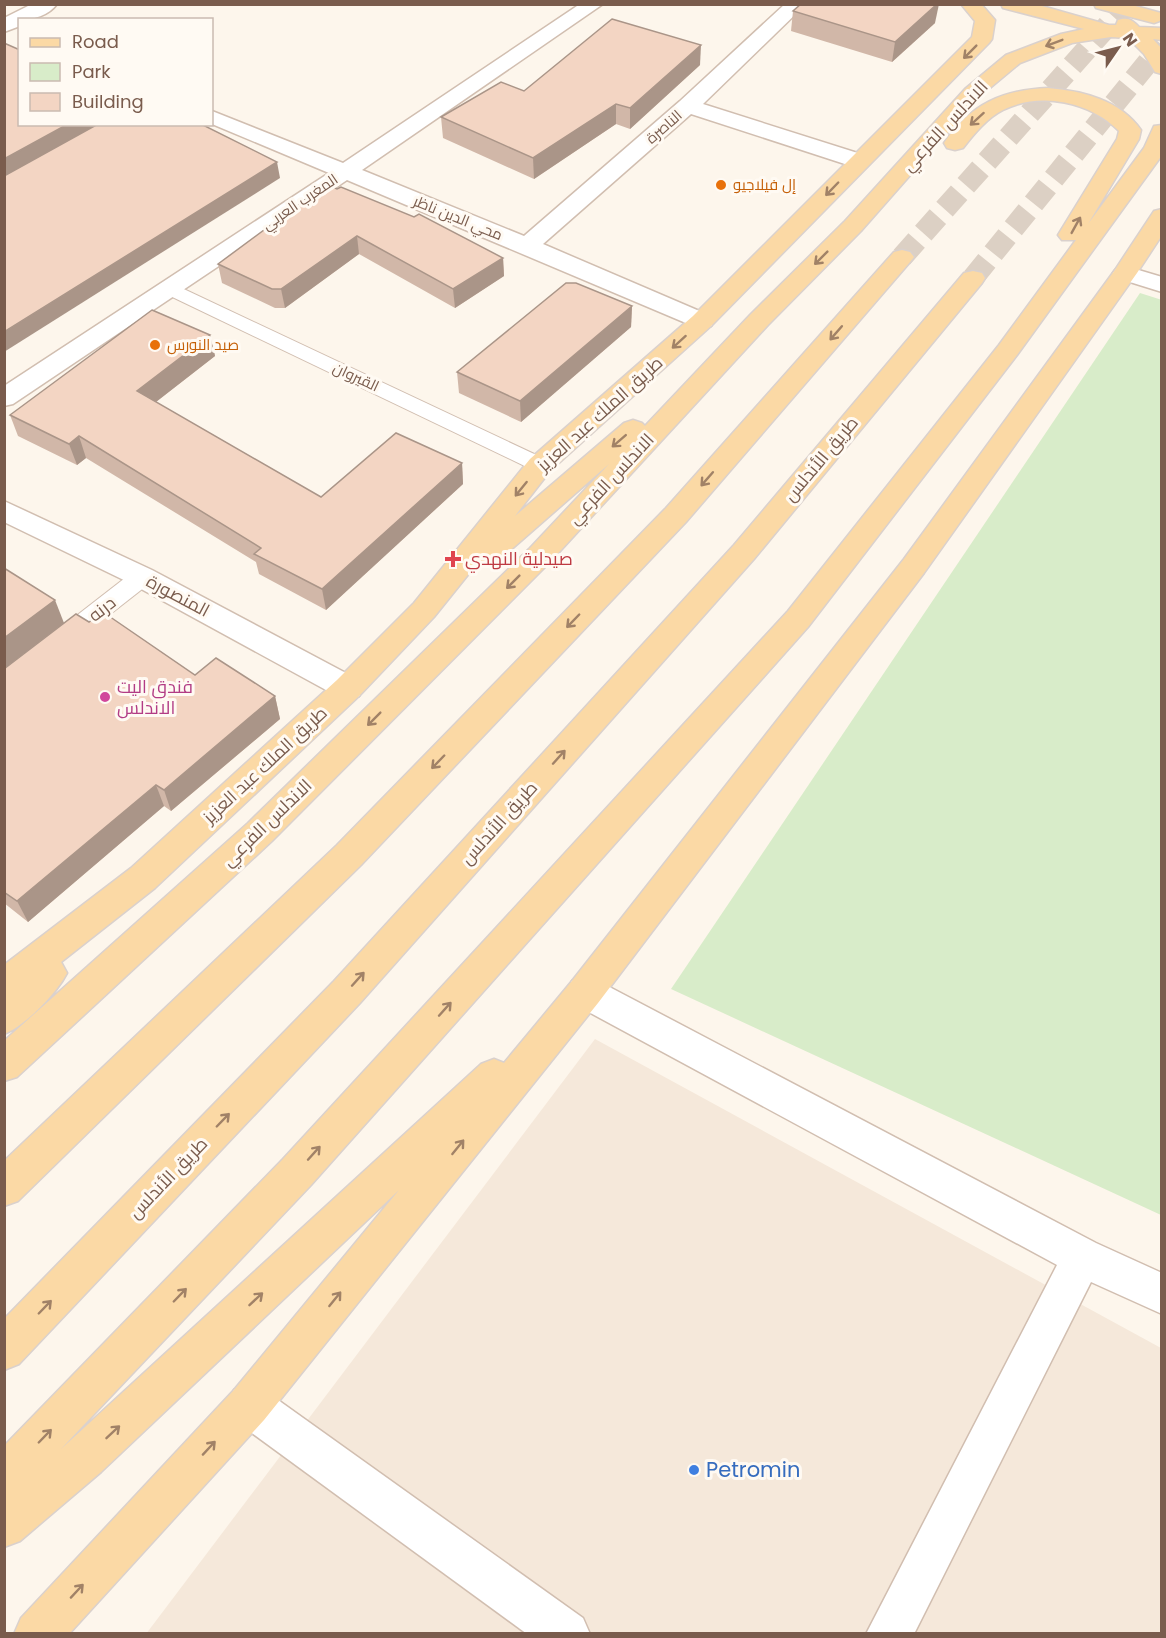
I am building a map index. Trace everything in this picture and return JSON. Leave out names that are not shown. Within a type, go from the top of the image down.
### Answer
[{"type":"main road","name":"طريق الملك عبد العزيز","points":[[4,986],[143,878],[348,688],[424,609],[540,465],[702,321],[982,39],[985,20],[970,4]]},
{"type":"main road","points":[[1010,4],[1066,19],[1141,23]]},
{"type":"main road","points":[[1095,4],[1141,23],[1161,44]]},
{"type":"main road","points":[[1141,23],[1161,68]]},
{"type":"main road","name":"الاندلس الفرعي","points":[[4,1065],[260,831],[523,572],[759,321],[853,226],[972,93],[1013,59],[1068,38],[1141,23]]},
{"type":"main road","points":[[853,226],[932,169],[977,118],[996,105],[1025,97],[1057,94],[1086,101],[1121,118],[1130,130],[1128,139],[1086,206],[1008,350]]},
{"type":"main road","points":[[4,1478],[297,1172],[798,618],[1008,350],[1155,150],[1161,132]]},
{"type":"main road","points":[[37,1634],[249,1404],[585,992],[914,566],[1125,273],[1161,216]]},
{"type":"main road","points":[[4,1188],[349,855],[676,515],[902,257]]},
{"type":"main road","name":"طريق الأندلس","points":[[4,1349],[363,974],[744,552],[973,278]]},
{"type":"main road","points":[[424,609],[759,321]]},
{"type":"main road","points":[[4,1018],[143,878]]},
{"type":"main road","points":[[4,1525],[86,1458],[585,992]]},
{"type":"street","points":[[20,18],[48,4]]},
{"type":"street","name":"المغرب العربي","points":[[4,398],[171,290],[594,4]]},
{"type":"street","name":"الناصرة","points":[[527,246],[688,106],[797,4]]},
{"type":"street","points":[[4,26],[18,19]]},
{"type":"street","points":[[688,106],[859,161]]},
{"type":"street","name":"محي الدين ناظر","points":[[213,117],[527,246],[702,321]]},
{"type":"street","points":[[1125,273],[1161,285]]},
{"type":"street","name":"المنصورة","points":[[4,510],[142,577],[348,688]]},
{"type":"street","points":[[585,992],[1082,1257],[1161,1294]]},
{"type":"street","points":[[889,1634],[1082,1257]]},
{"type":"street","points":[[249,1404],[567,1634]]},
{"type":"lane","name":"القيروان","points":[[171,290],[540,465]]},
{"type":"lane","name":"درنه","points":[[4,685],[142,577]]},
{"type":"shaded area","points":[[595,1039],[1161,1348],[1161,1633],[146,1634]]},
{"type":"green space","points":[[1140,293],[1162,300],[1161,1215],[671,989]]},
{"type":"building","points":[[801,4],[937,4],[895,42],[793,11]]},
{"type":"building","points":[[612,19],[701,45],[630,108],[616,104],[533,158],[441,117],[501,82],[524,91]]},
{"type":"building","points":[[4,43],[18,49],[18,126],[64,126],[4,159]]},
{"type":"building","points":[[94,126],[205,126],[277,162],[4,332],[4,176]]},
{"type":"building","points":[[326,184],[337,189],[341,187],[414,217],[419,214],[503,258],[453,289],[357,236],[281,289],[272,289],[218,264]]},
{"type":"building","points":[[566,283],[576,283],[632,306],[520,401],[457,372]]},
{"type":"building","points":[[152,310],[210,335],[137,391],[321,497],[396,433],[462,463],[322,589],[254,554],[261,548],[79,436],[69,444],[10,415]]},
{"type":"building","points":[[4,568],[55,600],[4,638]]},
{"type":"building","points":[[103,612],[195,675],[216,658],[275,696],[164,790],[156,785],[17,901],[4,892],[4,669],[76,614],[89,622]]},
{"type":"tunnel","points":[[902,257],[1127,4]]},
{"type":"tunnel","points":[[973,278],[1162,45]]},
{"type":"place","name":"إل فيلاجيو","points":[[721,185]]},
{"type":"place","name":"صيد النورس","points":[[155,345]]},
{"type":"place","name":"صيدلية النهدي","points":[[453,559]]},
{"type":"place","name":"فندق اليت الاندلس","points":[[105,697]]},
{"type":"place","name":"Petromin","points":[[694,1470]]}]
